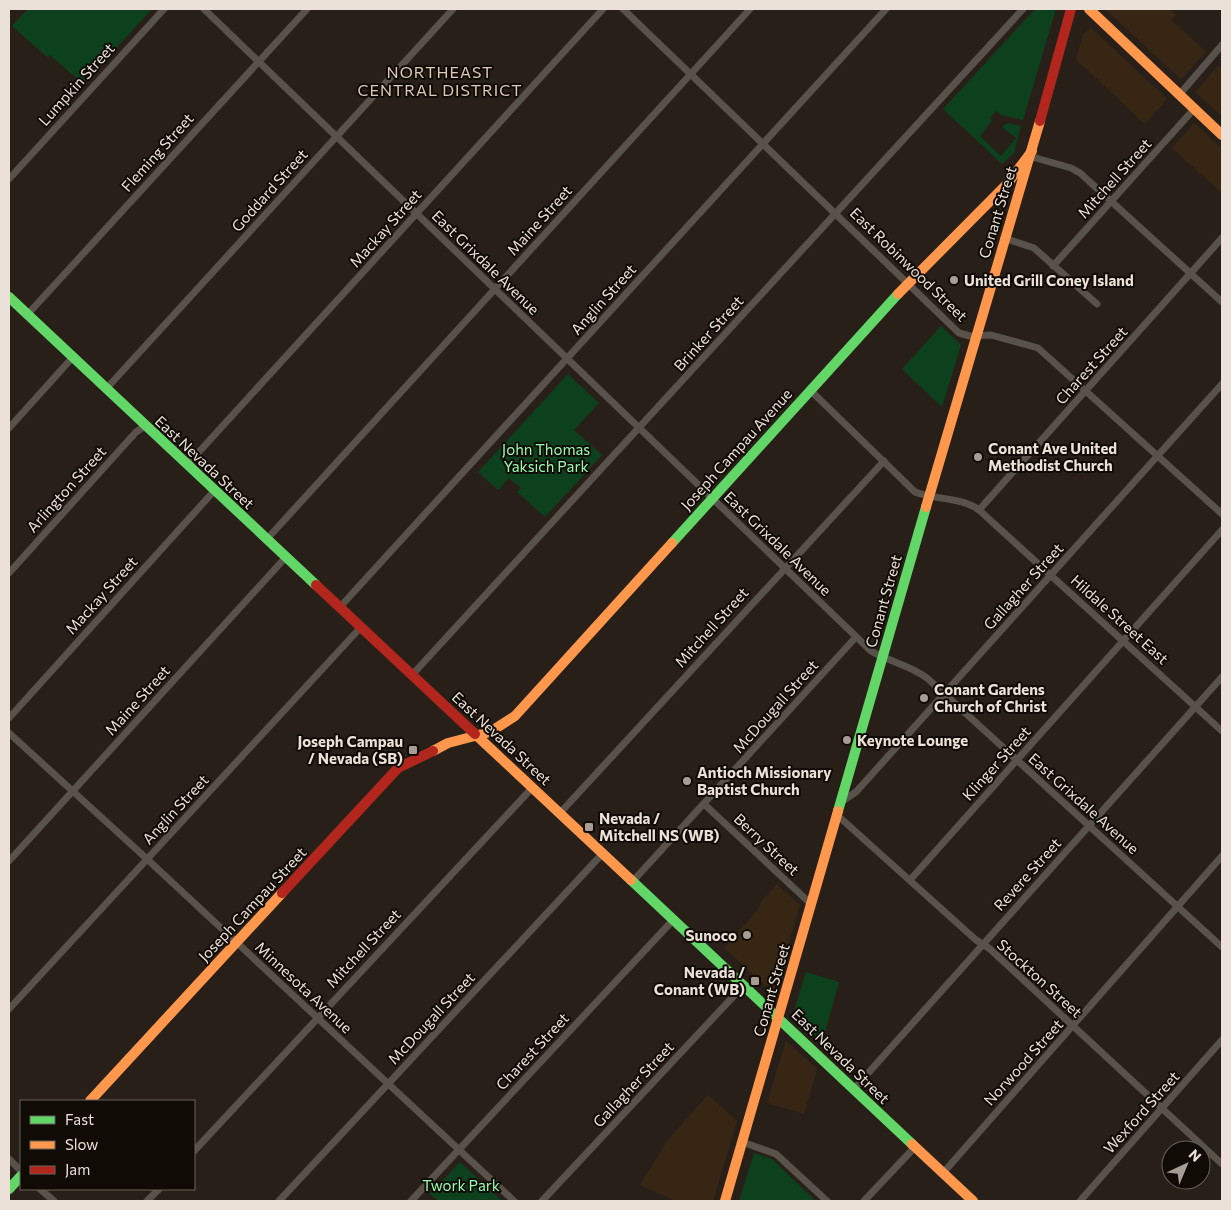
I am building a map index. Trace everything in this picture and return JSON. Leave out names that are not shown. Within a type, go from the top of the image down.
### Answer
[{"type":"street","name":"Lumpkin Street","points":[[9,178],[164,9]]},
{"type":"street","name":"East Grixdale Avenue","points":[[204,9],[871,651],[882,658],[916,669],[1222,948]]},
{"type":"street","name":"Fleming Street","points":[[27,315],[307,9]]},
{"type":"street","name":"Goddard Street","points":[[106,389],[453,9]]},
{"type":"street","name":"Mackay Street","points":[[187,465],[603,9]]},
{"type":"street","name":"East Robinwood Street","points":[[623,9],[960,333],[975,336],[991,335],[1033,345],[1043,351],[1222,514]]},
{"type":"street","name":"Maine Street","points":[[267,539],[750,9]]},
{"type":"street","name":"Anglin Street","points":[[340,607],[886,9]]},
{"type":"street","name":"Brinker Street","points":[[412,675],[1023,9]]},
{"type":"street","name":"Conant Street","points":[[725,1201],[1071,9]]},
{"type":"street","points":[[1089,9],[1222,135]]},
{"type":"street","points":[[1179,95],[1222,45]]},
{"type":"street","name":"Mitchell Street","points":[[1054,266],[1194,109]]},
{"type":"street","points":[[1030,154],[1076,170],[1222,302]]},
{"type":"street","name":"Joseph Campau Avenue","points":[[448,743],[478,736],[505,724],[515,716],[908,283],[1008,183],[1030,154]]},
{"type":"street","points":[[1004,238],[1034,248],[1097,304]]},
{"type":"street","name":"Charest Street","points":[[979,510],[1222,238]]},
{"type":"street","name":"East Nevada Street","points":[[9,297],[973,1201]]},
{"type":"street","points":[[9,428],[72,358]]},
{"type":"street","name":"Gallagher Street","points":[[841,802],[856,792],[945,695],[1222,384]]},
{"type":"street","name":"Hildale Street East","points":[[810,390],[915,492],[928,498],[972,505],[979,510],[1222,731]]},
{"type":"street","name":"Arlington Street","points":[[9,572],[136,432],[145,426]]},
{"type":"street","name":"Mitchell Street","points":[[560,813],[883,460]]},
{"type":"street","name":"Mackay Street","points":[[9,718],[214,491]]},
{"type":"street","name":"Klinger Street","points":[[910,880],[1222,530]]},
{"type":"street","name":"Maine Street","points":[[9,861],[286,557]]},
{"type":"street","name":"Anglin Street","points":[[9,1009],[362,627]]},
{"type":"street","name":"McDougall Street","points":[[633,881],[856,637]]},
{"type":"street","name":"Revere Street","points":[[853,1090],[1222,677]]},
{"type":"street","name":"Minnesota Avenue","points":[[9,733],[514,1201]]},
{"type":"street","name":"Joseph Campau Street","points":[[91,1100],[394,772],[405,764],[448,743]]},
{"type":"street","name":"Mitchell Street","points":[[195,1150],[533,787]]},
{"type":"street","name":"Berry Street","points":[[704,804],[811,904]]},
{"type":"street","name":"Stockton Street","points":[[837,814],[1073,1026],[1222,1164]]},
{"type":"street","name":"McDougall Street","points":[[279,1201],[603,853]]},
{"type":"street","name":"Norwood Street","points":[[943,1173],[1222,856]]},
{"type":"street","name":"Charest Street","points":[[410,1201],[674,919]]},
{"type":"street","name":"Gallagher Street","points":[[542,1201],[744,985]]},
{"type":"street","name":"Wexford Street","points":[[1080,1201],[1222,1040]]},
{"type":"street","points":[[742,1142],[776,1154],[827,1201]]},
{"type":"street","points":[[864,1201],[915,1147]]},
{"type":"street","points":[[9,1159],[20,1170]]},
{"type":"street","points":[[9,1190],[20,1177]]},
{"type":"street","points":[[41,1190],[54,1201]]},
{"type":"street","points":[[147,1201],[158,1190]]},
{"type":"shaded area","points":[[1105,9],[1169,9],[1176,15],[1171,20],[1206,52],[1181,79]]},
{"type":"shaded area","points":[[1091,28],[1167,99],[1145,124],[1076,59],[1083,35]]},
{"type":"shaded area","points":[[1218,66],[1222,70],[1222,116],[1195,92]]},
{"type":"shaded area","points":[[1194,123],[1222,149],[1222,193],[1172,148]]},
{"type":"shaded area","points":[[777,884],[800,905],[774,993],[724,948],[757,911],[762,901]]},
{"type":"shaded area","points":[[786,1041],[817,1069],[804,1114],[767,1103]]},
{"type":"shaded area","points":[[708,1095],[737,1121],[713,1201],[676,1201],[640,1185],[667,1141]]},
{"type":"green space","points":[[28,9],[152,9],[83,84],[50,55],[47,57],[12,26]]},
{"type":"green space","points":[[1035,9],[1056,9],[1023,120],[1001,115],[996,111],[990,118],[992,121],[980,136],[1001,156],[1016,138],[1002,127],[1008,123],[1021,126],[1014,153],[1002,164],[943,109]]},
{"type":"green space","points":[[941,326],[961,345],[942,407],[902,369]]},
{"type":"green space","name":"John Thomas Yaksich Park","points":[[568,374],[599,403],[574,430],[602,455],[545,517],[517,492],[521,488],[509,478],[498,490],[478,472]]},
{"type":"green space","points":[[806,972],[839,982],[822,1043],[793,1015]]},
{"type":"green space","points":[[754,1153],[772,1159],[816,1201],[739,1201]]},
{"type":"green space","name":"Twork Park","points":[[460,1162],[502,1201],[438,1201],[430,1194]]},
{"type":"traffic: fast","points":[[672,543],[898,294]]},
{"type":"traffic: fast","points":[[9,297],[316,585]]},
{"type":"traffic: fast","points":[[838,811],[926,507]]},
{"type":"traffic: fast","points":[[631,880],[912,1144]]},
{"type":"traffic: fast","points":[[9,1189],[20,1177]]},
{"type":"traffic: slow","points":[[1089,9],[1222,135]]},
{"type":"traffic: slow","points":[[926,507],[1040,121]]},
{"type":"traffic: slow","points":[[898,294],[1008,183],[1032,151]]},
{"type":"traffic: slow","points":[[433,751],[448,743],[490,732],[515,716],[672,543]]},
{"type":"traffic: slow","points":[[475,734],[631,880]]},
{"type":"traffic: slow","points":[[725,1201],[838,811]]},
{"type":"traffic: slow","points":[[91,1100],[282,893]]},
{"type":"traffic: slow","points":[[912,1144],[973,1201]]},
{"type":"traffic: jam","points":[[1040,121],[1071,9]]},
{"type":"traffic: jam","points":[[316,585],[475,734]]},
{"type":"traffic: jam","points":[[282,893],[398,768],[433,751]]},
{"type":"place","name":"United Grill Coney Island","points":[[954,280]]},
{"type":"place","name":"Conant Ave United Methodist Church","points":[[978,457]]},
{"type":"place","name":"Conant Gardens Church of Christ","points":[[924,698]]},
{"type":"place","name":"Keynote Lounge","points":[[847,740]]},
{"type":"place","name":"Joseph Campau / Nevada (SB)","points":[[413,750]]},
{"type":"place","name":"Antioch Missionary Baptist Church","points":[[687,781]]},
{"type":"place","name":"Nevada / Mitchell NS (WB)","points":[[589,827]]},
{"type":"place","name":"Sunoco","points":[[747,935]]},
{"type":"place","name":"Nevada / Conant (WB)","points":[[755,981]]},
{"type":"district","name":"NORTHEAST CENTRAL DISTRICT","points":[[440,80]]}]
